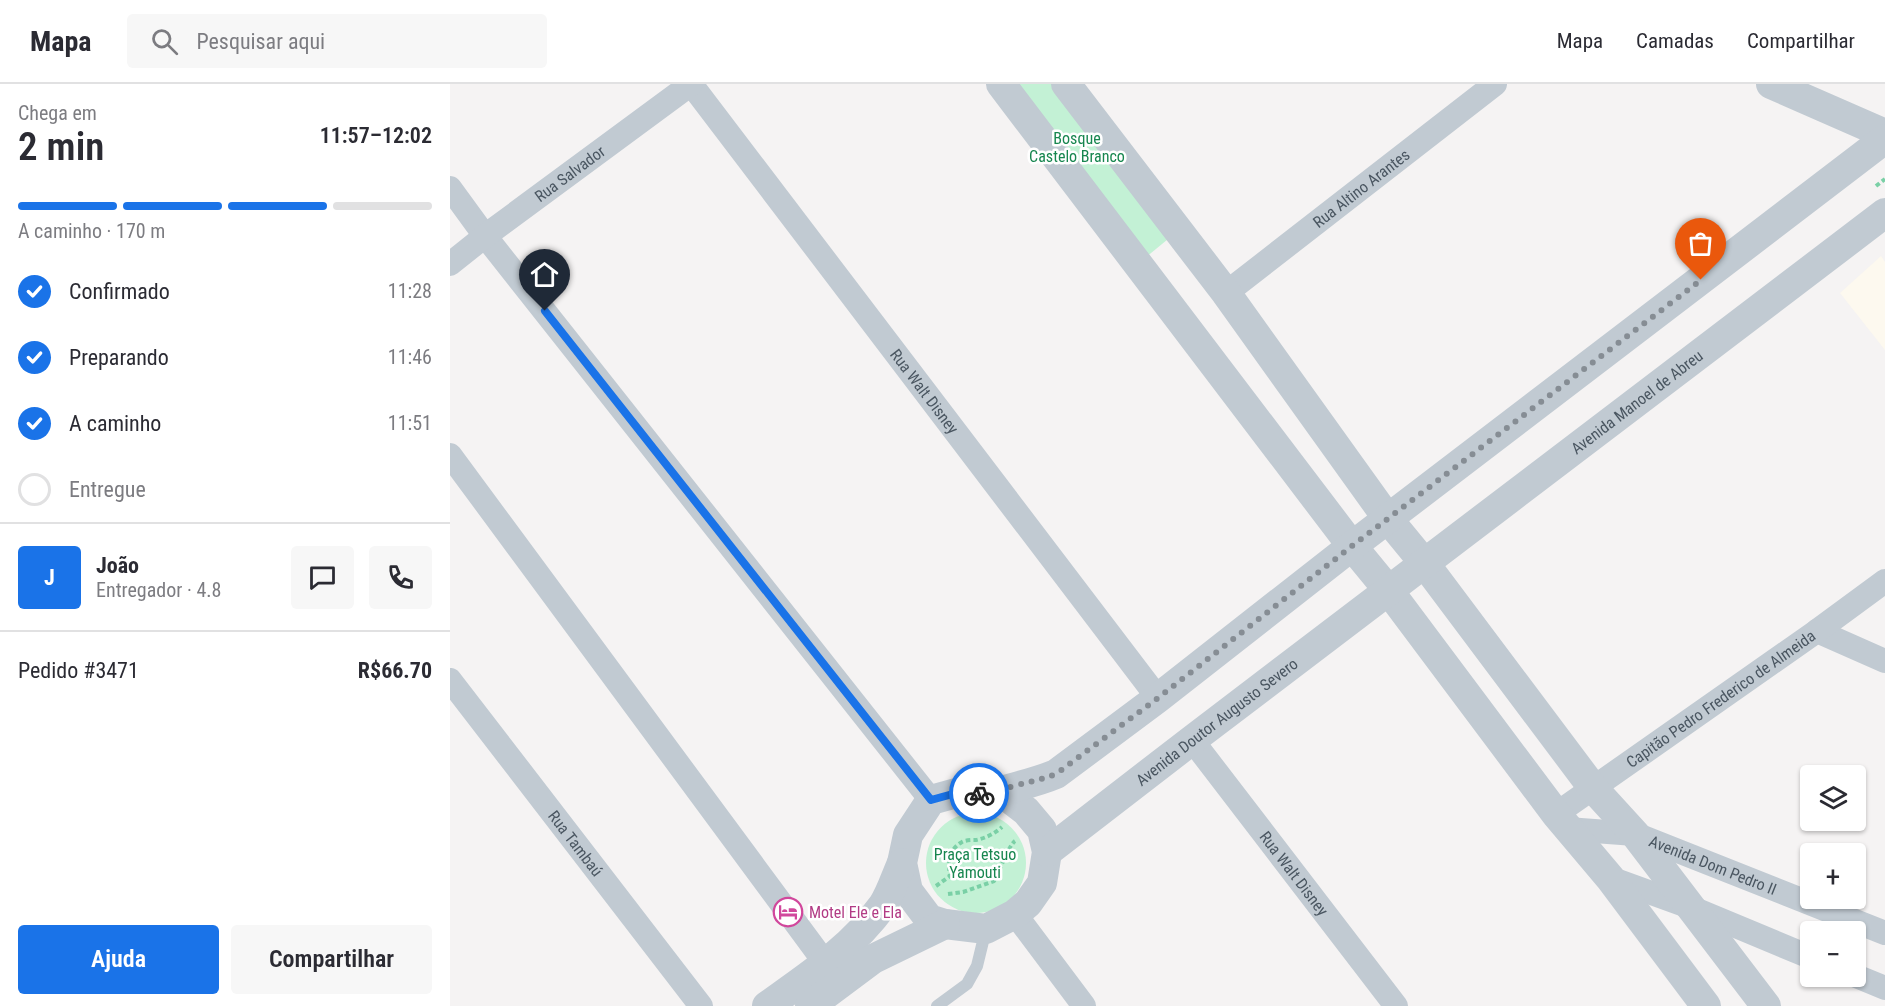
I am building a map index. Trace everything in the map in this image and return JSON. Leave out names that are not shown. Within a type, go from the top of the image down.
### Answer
[{"type":"street","name":"Rua Salvador","points":[[450,264],[691,84]]},
{"type":"street","name":"Rua Walt Disney","points":[[691,84],[1158,698]]},
{"type":"street","points":[[1001,84],[1562,821],[1610,878],[1706,1006]]},
{"type":"street","points":[[1066,84],[1227,293],[1388,519],[1425,564],[1593,788],[1635,834],[1766,1006]]},
{"type":"street","name":"Rua Altino Arantes","points":[[1227,293],[1495,84]]},
{"type":"street","points":[[1772,84],[1885,134]]},
{"type":"street","points":[[991,794],[1056,774],[1885,139]]},
{"type":"street","points":[[450,188],[485,236],[931,800]]},
{"type":"street","name":"Avenida Manoel de Abreu","points":[[1389,591],[1885,213]]},
{"type":"street","points":[[450,454],[826,964]]},
{"type":"street","name":"Capitão Pedro Frederico de Almeida","points":[[1562,821],[1593,788],[1885,581]]},
{"type":"street","name":"Avenida Doutor Augusto Severo","points":[[1047,852],[1389,591]]},
{"type":"street","points":[[1817,631],[1885,660]]},
{"type":"street","name":"Rua Tambaú","points":[[450,680],[701,1006]]},
{"type":"street","name":"Rua Walt Disney","points":[[1192,740],[1396,1006]]},
{"type":"street","points":[[767,1006],[826,964],[862,930],[884,903],[902,863],[908,835],[931,800],[960,792],[1009,798],[1026,811],[1042,830],[1047,852],[1042,883],[1028,903],[1015,914],[986,929],[945,924],[929,919],[908,891],[902,863]]},
{"type":"street","name":"Avenida Dom Pedro II","points":[[1562,821],[1635,834],[1885,933]]},
{"type":"street","points":[[1610,878],[1690,907],[1800,953]]},
{"type":"street","points":[[1015,914],[1084,1006]]},
{"type":"street","points":[[810,1006],[873,959],[945,924]]},
{"type":"street","points":[[1866,980],[1885,988]]},
{"type":"lane","points":[[937,1006],[967,984],[977,966],[986,929]]},
{"type":"shaded area","points":[[1881,256],[1885,262],[1885,350],[1840,293]]},
{"type":"green space","name":"Bosque Castelo Branco","points":[[998,84],[1063,84],[1173,235],[1134,267]]},
{"type":"green space","name":"Praça Tetsuo Yamouti","points":[[976,813],[995,817],[1011,828],[1022,844],[1026,863],[1022,882],[1011,898],[995,909],[976,913],[957,909],[941,898],[930,882],[926,863],[930,844],[941,828],[957,817]]},
{"type":"way so far","points":[[979,793],[991,794],[1056,774],[1701,280]]},
{"type":"place","name":"Motel Ele e Ela","points":[[788,912]]},
{"type":"route","points":[[545,311],[931,800],[960,792],[979,793]]}]
